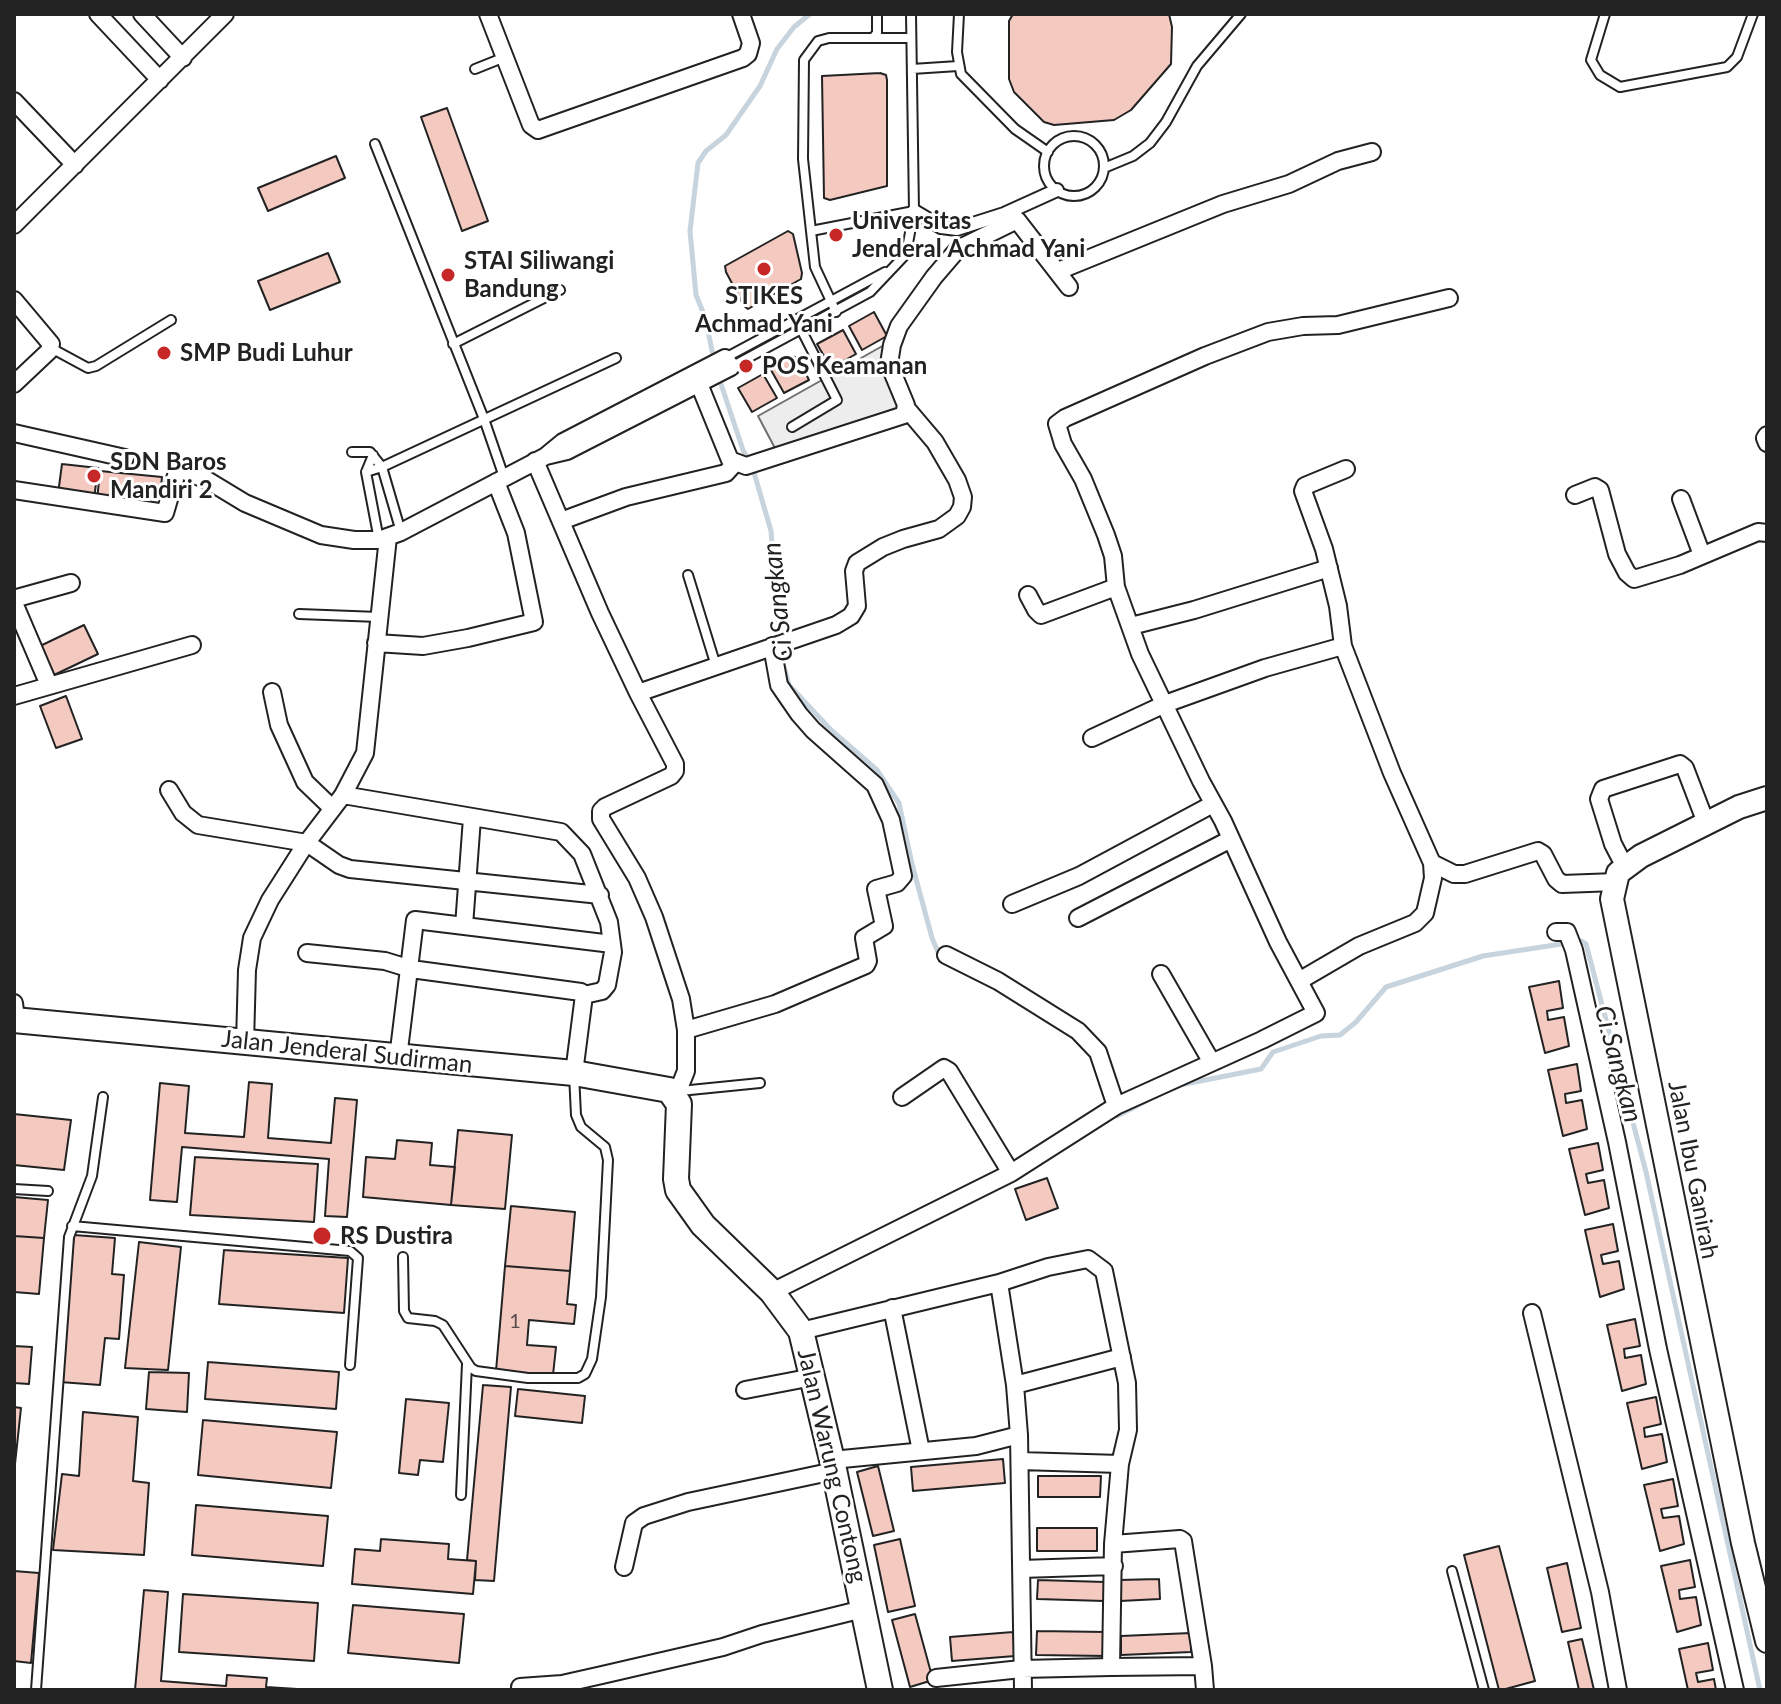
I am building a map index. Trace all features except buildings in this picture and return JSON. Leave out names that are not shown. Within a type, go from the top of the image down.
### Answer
[{"type":"main road","points":[[1621,874],[1706,823],[1767,798]]},
{"type":"main road","name":"Jalan Ibu Ganirah","points":[[1621,874],[1612,899],[1613,914],[1743,1543],[1767,1641]]},
{"type":"main road","name":"Jalan Jenderal Sudirman","points":[[15,1014],[245,1043],[574,1073],[659,1087],[678,1094]]},
{"type":"main road","name":"Jalan Warung Contong","points":[[678,1094],[678,1190],[698,1219],[772,1292],[801,1331],[833,1465],[880,1690]]},
{"type":"street","points":[[98,14],[160,80]]},
{"type":"street","points":[[142,14],[183,58]]},
{"type":"street","points":[[14,225],[225,14]]},
{"type":"street","points":[[488,14],[531,125],[538,130],[743,58],[748,54],[751,43],[741,14]]},
{"type":"street","points":[[14,101],[75,165]]},
{"type":"street","points":[[1058,271],[1223,204],[1289,184],[1338,161],[1372,152]]},
{"type":"street","points":[[914,211],[941,227],[957,229],[1004,214],[1057,190]]},
{"type":"street","points":[[638,693],[836,625],[851,616],[857,606],[854,571],[864,558],[903,539],[939,529],[957,516],[963,497],[957,480],[935,442],[907,409],[889,364],[899,326],[958,249],[1017,220],[1069,287]]},
{"type":"street","points":[[772,1292],[1011,1173],[1116,1106],[1316,1013],[1140,654],[1116,587],[1113,556],[1106,535],[1083,479],[1063,444],[1058,422],[1197,359],[1268,332],[1303,326],[1338,325],[1449,298]]},
{"type":"street","points":[[14,300],[49,340],[51,348],[14,384]]},
{"type":"street","points":[[14,490],[165,513],[177,472],[182,470],[207,480],[245,503],[321,535],[354,540],[389,537],[540,459],[563,442],[627,414],[725,364]]},
{"type":"street","points":[[699,377],[726,453],[745,464]]},
{"type":"street","points":[[561,521],[626,497],[726,473],[745,464],[902,417],[907,409]]},
{"type":"street","points":[[14,433],[125,458]]},
{"type":"street","points":[[1767,435],[1767,443]]},
{"type":"street","points":[[540,459],[561,521],[638,693],[675,764],[671,776],[605,807],[601,811],[601,819],[637,878],[654,917],[681,999],[686,1030],[686,1071],[678,1094]]},
{"type":"street","points":[[1299,981],[1359,946],[1415,923],[1425,913],[1433,878],[1432,863],[1392,773],[1343,646],[1329,568],[1303,491],[1305,486],[1346,469]]},
{"type":"street","points":[[376,643],[423,646],[533,624],[534,615],[516,533],[500,479]]},
{"type":"street","points":[[1575,495],[1595,487],[1600,490],[1617,554],[1627,573],[1634,579],[1680,565],[1758,532],[1767,533]]},
{"type":"street","points":[[1681,499],[1702,555]]},
{"type":"street","points":[[245,1043],[247,970],[252,938],[270,900],[343,795],[365,753],[389,537]]},
{"type":"street","points":[[1131,626],[1329,568]]},
{"type":"street","points":[[49,685],[15,598],[71,583]]},
{"type":"street","points":[[1028,595],[1041,615],[1116,587]]},
{"type":"street","points":[[686,1030],[775,1004],[866,965],[864,938],[884,926],[876,889],[897,883],[903,876],[891,820],[875,785],[799,714],[779,685],[777,644]]},
{"type":"street","points":[[14,696],[192,645]]},
{"type":"street","points":[[1092,738],[1165,704],[1265,668],[1343,646]]},
{"type":"street","points":[[272,692],[279,725],[305,782],[332,808]]},
{"type":"street","points":[[1432,863],[1454,874],[1465,874],[1538,851],[1562,884],[1621,874],[1599,799],[1603,789],[1680,764],[1685,768],[1706,823]]},
{"type":"street","points":[[169,790],[188,819],[198,825],[307,843],[345,868],[600,895]]},
{"type":"street","points":[[343,795],[561,832],[582,854],[609,922],[612,944],[606,988],[584,995]]},
{"type":"street","points":[[1012,904],[1079,876],[1213,804]]},
{"type":"street","points":[[464,926],[472,818]]},
{"type":"street","points":[[1078,918],[1231,839]]},
{"type":"street","points":[[398,1058],[415,920],[612,944]]},
{"type":"street","points":[[1567,939],[1617,1142],[1658,1349],[1735,1690]]},
{"type":"street","points":[[307,953],[385,961],[411,969],[581,992],[584,995]]},
{"type":"street","points":[[946,955],[998,981],[1078,1031],[1098,1052],[1116,1106]]},
{"type":"street","points":[[1161,974],[1211,1061]]},
{"type":"street","points":[[574,1073],[584,995]]},
{"type":"street","points":[[902,1097],[944,1068],[949,1071],[1011,1173]]},
{"type":"street","points":[[801,1331],[1088,1259],[1104,1271],[1129,1408],[1113,1544],[1111,1667]]},
{"type":"street","points":[[999,1283],[1015,1385],[1019,1435],[1023,1690]]},
{"type":"street","points":[[892,1308],[921,1451]]},
{"type":"street","points":[[1532,1313],[1600,1592],[1618,1690]]},
{"type":"street","points":[[1015,1385],[1122,1357]]},
{"type":"street","points":[[745,1390],[813,1377]]},
{"type":"street","points":[[624,1567],[634,1523],[644,1516],[833,1465],[976,1446],[1019,1435]]},
{"type":"street","points":[[1020,1461],[1120,1464]]},
{"type":"street","points":[[1113,1544],[1183,1541],[1205,1690]]},
{"type":"street","points":[[1021,1569],[1114,1566]]},
{"type":"street","points":[[520,1687],[562,1684],[602,1675],[723,1647],[863,1609]]},
{"type":"street","points":[[936,1678],[1021,1669],[1203,1666]]},
{"type":"lane","points":[[873,38],[877,33],[877,14]]},
{"type":"lane","points":[[725,364],[802,331],[870,292],[906,254],[914,211],[911,14]]},
{"type":"lane","points":[[959,14],[958,66],[961,74],[1003,117],[1048,152]]},
{"type":"lane","points":[[1104,168],[1133,156],[1150,143],[1166,122],[1197,66],[1241,14]]},
{"type":"lane","points":[[1605,14],[1591,60],[1600,75],[1620,87],[1727,67],[1737,57],[1753,14]]},
{"type":"lane","points":[[836,312],[815,267],[803,159],[804,60],[818,41],[829,38],[911,38]]},
{"type":"lane","points":[[475,69],[505,57]]},
{"type":"lane","points":[[912,69],[958,66]]},
{"type":"lane","points":[[1086,139],[1100,150],[1104,168],[1098,185],[1083,195],[1074,196],[1057,190],[1046,175],[1048,152],[1061,140],[1086,139]]},
{"type":"lane","points":[[375,144],[484,419],[500,479]]},
{"type":"lane","points":[[811,231],[914,211]]},
{"type":"lane","points":[[725,364],[893,268]]},
{"type":"lane","points":[[453,344],[560,290]]},
{"type":"lane","points":[[51,348],[88,368],[171,320]]},
{"type":"lane","points":[[792,427],[837,400],[802,331]]},
{"type":"lane","points":[[366,472],[616,358]]},
{"type":"lane","points":[[352,452],[366,451],[382,467],[389,537]]},
{"type":"lane","points":[[373,455],[366,472],[389,537]]},
{"type":"lane","points":[[688,575],[716,666]]},
{"type":"lane","points":[[299,614],[379,617]]},
{"type":"lane","points":[[403,1257],[404,1311],[408,1318],[443,1325],[467,1364],[476,1371],[528,1378],[578,1378],[589,1369],[601,1297],[608,1160],[605,1147],[581,1127],[576,1115],[574,1073]]},
{"type":"lane","points":[[678,1094],[760,1083]]},
{"type":"lane","points":[[36,1690],[69,1237],[92,1176],[103,1097]]},
{"type":"lane","points":[[14,1189],[48,1191]]},
{"type":"lane","points":[[72,1226],[356,1253],[350,1365]]},
{"type":"lane","points":[[461,1495],[467,1364]]},
{"type":"lane","points":[[1452,1571],[1484,1690]]},
{"type":"shaded area","points":[[886,344],[903,407],[777,452],[758,416]]},
{"type":"waterway","name":"Ci Sangkan","points":[[714,360],[705,317],[696,295],[690,231],[698,163],[706,151],[726,135],[760,86],[777,49],[794,27],[810,14]]},
{"type":"waterway","name":"Ci Sangkan","points":[[719,378],[743,450],[753,469],[771,531],[779,642]]},
{"type":"waterway","name":"Ci Sangkan","points":[[782,660],[789,685],[831,730],[877,770],[899,803],[912,864],[932,938],[941,959]]},
{"type":"waterway","name":"Ci Sangkan","points":[[1175,1086],[1261,1069],[1273,1052],[1321,1036],[1340,1035],[1356,1022],[1386,987],[1483,956],[1581,941],[1586,944],[1646,1172],[1760,1690]]},
{"type":"waterway","name":"Ci Sangkan","points":[[1112,1114],[1117,1116],[1148,1100]]},
{"type":"place","name":"Universitas Jenderal Achmad Yani","points":[[836,235]]},
{"type":"place","name":"STIKES Achmad Yani","points":[[764,269]]},
{"type":"place","name":"STAI Siliwangi Bandung","points":[[448,275]]},
{"type":"place","name":"SMP Budi Luhur","points":[[164,353]]},
{"type":"place","name":"POS Keamanan","points":[[746,366]]},
{"type":"place","name":"SDN Baros Mandiri 2","points":[[94,476]]},
{"type":"place","name":"RS Dustira","points":[[322,1236]]}]
